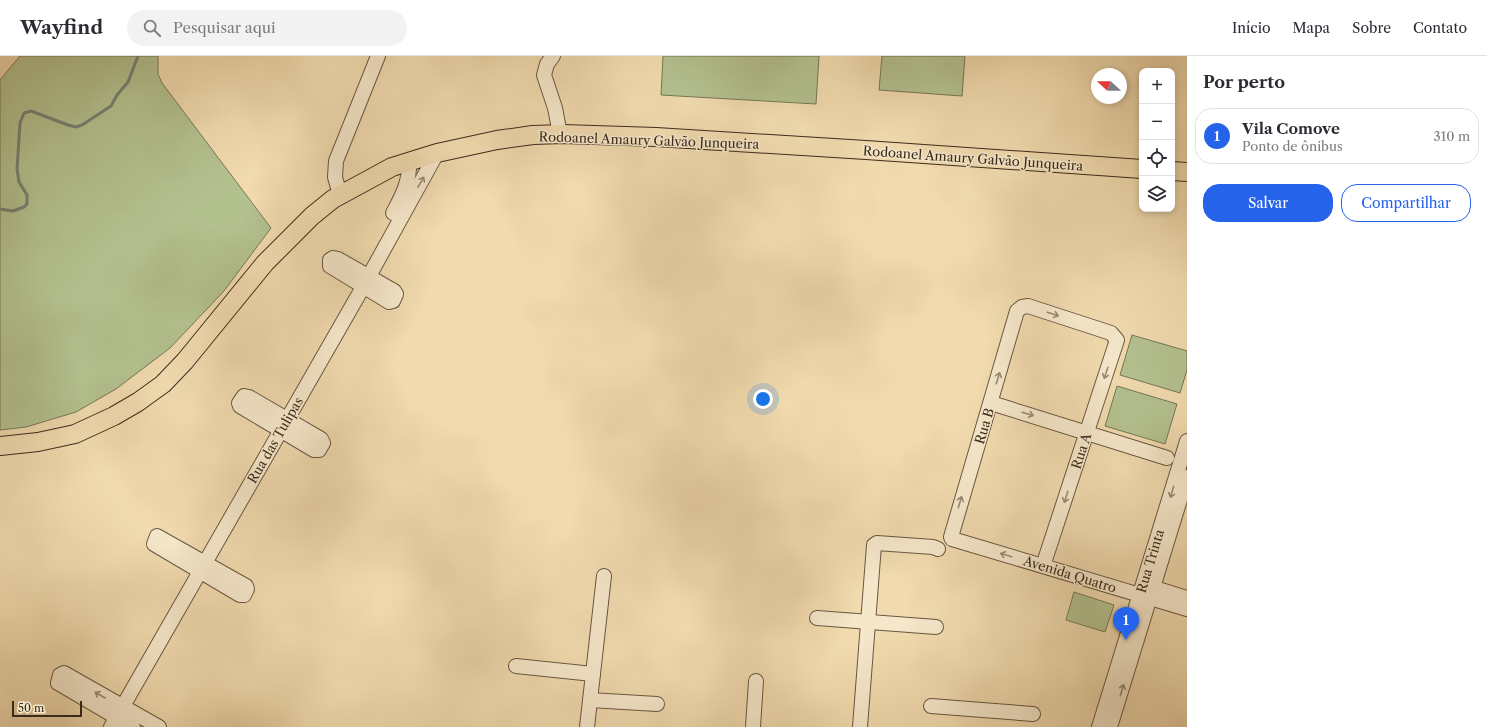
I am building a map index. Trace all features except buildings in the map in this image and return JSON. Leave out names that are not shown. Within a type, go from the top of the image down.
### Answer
[{"type":"main road","name":"Rodoanel Amaury Galvão Junqueira","points":[[0,446],[38,442],[75,434],[114,416],[138,402],[163,384],[185,361],[265,263],[312,216],[340,195],[392,167],[438,153],[497,140],[534,135],[560,134],[656,137],[859,149],[1139,170]]},
{"type":"main road","points":[[1175,171],[1187,172]]},
{"type":"street","points":[[340,195],[335,177],[336,161],[378,56]]},
{"type":"street","points":[[553,56],[546,64],[544,75],[555,108],[560,134]]},
{"type":"street","name":"Rua das Tulipas","points":[[103,727],[115,714],[362,280],[438,153]]},
{"type":"street","name":"Rua das Tulipas","points":[[362,280],[407,187],[410,174],[409,162]]},
{"type":"street","name":"Rua B","points":[[952,539],[950,534],[991,403],[1017,311],[1022,307],[1028,306],[1111,333],[1115,336]]},
{"type":"street","name":"Rua A","points":[[1043,566],[1117,340],[1115,336]]},
{"type":"street","points":[[991,403],[1167,458]]},
{"type":"street","points":[[280,423],[318,448]]},
{"type":"street","name":"Rua Trinta","points":[[1110,727],[1185,454]]},
{"type":"street","name":"Rua Trinta","points":[[1099,727],[1187,477]]},
{"type":"street","name":"Avenida Quatro","points":[[952,539],[1043,566],[1146,592],[1187,598]]},
{"type":"street","points":[[160,540],[199,565]]},
{"type":"street","points":[[860,727],[875,544],[933,547],[938,549]]},
{"type":"street","points":[[587,727],[604,576]]},
{"type":"street","name":"Avenida Quatro","points":[[1146,592],[1187,610]]},
{"type":"street","points":[[817,618],[936,627]]},
{"type":"street","points":[[516,666],[593,674]]},
{"type":"street","points":[[58,680],[64,673],[133,727]]},
{"type":"street","points":[[753,727],[756,681]]},
{"type":"street","points":[[590,700],[658,704]]},
{"type":"street","points":[[931,706],[1033,714]]},
{"type":"street","points":[[115,714],[159,727]]},
{"type":"green space","points":[[20,56],[158,56],[158,74],[162,83],[271,228],[224,291],[170,348],[116,389],[76,412],[26,427],[0,430],[0,80]]},
{"type":"green space","points":[[663,56],[819,56],[816,104],[661,95]]},
{"type":"green space","points":[[882,56],[965,56],[962,96],[879,90]]},
{"type":"green space","points":[[1132,335],[1187,351],[1187,370],[1180,393],[1120,375]]},
{"type":"green space","points":[[1117,386],[1177,404],[1165,444],[1105,426]]},
{"type":"green space","points":[[1074,592],[1114,605],[1105,632],[1066,620]]},
{"type":"waterway","points":[[0,209],[13,211],[24,207],[27,204],[27,195],[19,182],[17,169],[20,123],[24,113],[31,111],[68,125],[76,127],[82,125],[111,106],[117,95],[128,82],[138,56]]},
{"type":"place","name":"Vila Comove","points":[[1126,640]]}]
